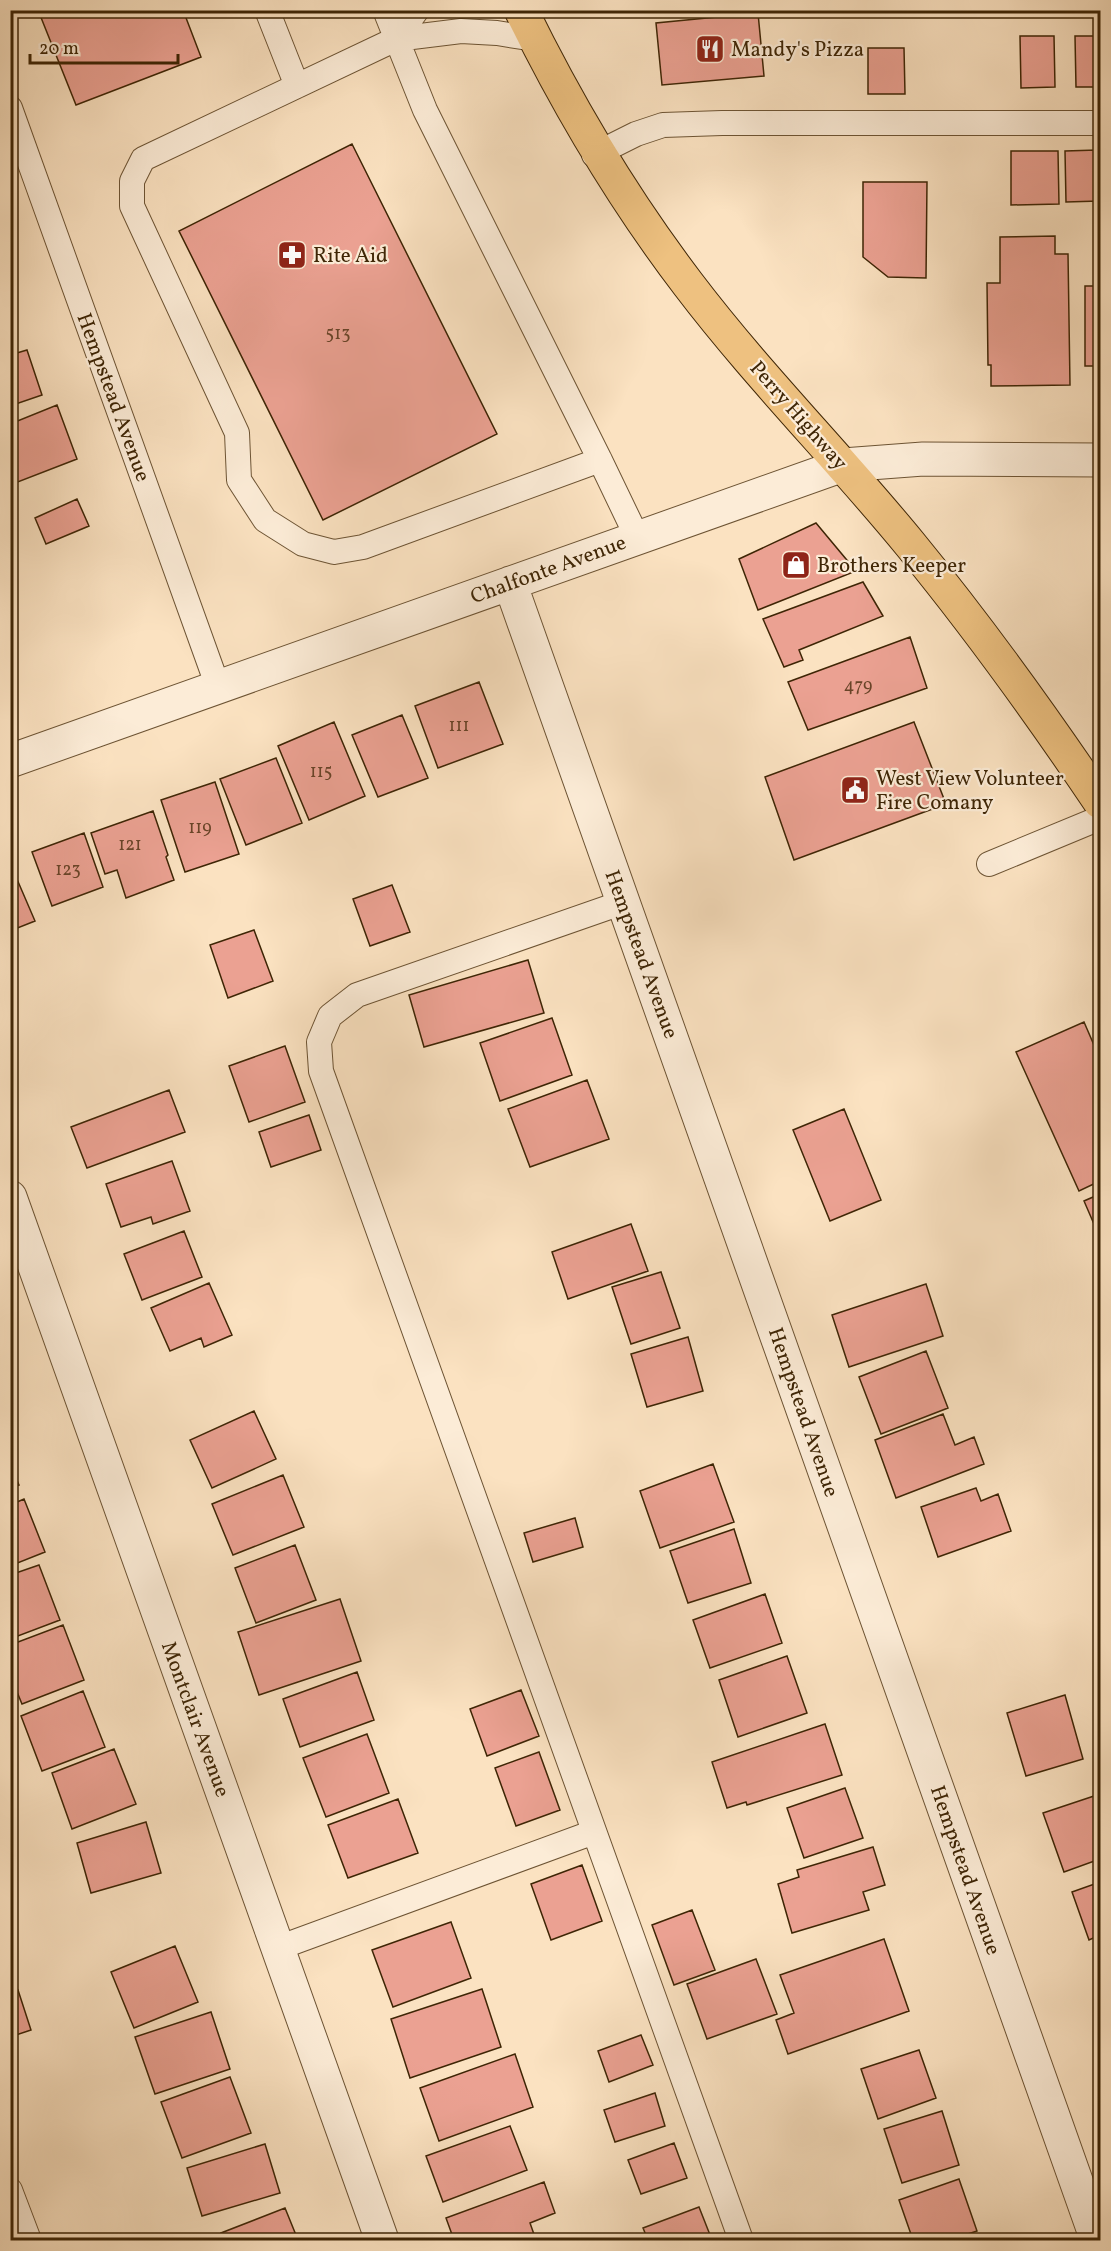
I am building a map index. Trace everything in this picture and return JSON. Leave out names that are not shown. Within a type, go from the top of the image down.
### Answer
[{"type":"main road","name":"Perry Highway","points":[[521,10],[597,154],[688,284],[909,542],[979,630],[1046,721],[1101,802]]},
{"type":"street","name":"Chalfonte Avenue","points":[[10,761],[843,465],[922,459],[1101,460]]},
{"type":"street","name":"Hempstead Avenue","points":[[510,583],[1097,2241]]},
{"type":"street","name":"Montclair Avenue","points":[[10,1197],[382,2241]]},
{"type":"lane","points":[[267,10],[297,86]]},
{"type":"lane","points":[[385,10],[425,110],[637,537]]},
{"type":"lane","points":[[396,39],[417,10]]},
{"type":"lane","points":[[535,39],[497,33],[461,31],[396,39],[142,159],[132,181],[132,206],[237,433],[238,480],[265,520],[303,544],[334,552],[363,547],[600,460]]},
{"type":"lane","name":"Hempstead Avenue","points":[[10,108],[218,687]]},
{"type":"lane","points":[[597,154],[636,134],[663,125],[1101,123]]},
{"type":"lane","points":[[989,864],[1101,818]]},
{"type":"lane","points":[[624,903],[357,995],[330,1016],[319,1042],[321,1071],[741,2241]]},
{"type":"lane","points":[[278,1948],[594,1832]]},
{"type":"lane","points":[[10,2190],[29,2241]]},
{"type":"building","points":[[38,10],[183,10],[201,57],[76,105]]},
{"type":"building","name":"Mandy's Pizza","points":[[758,13],[764,76],[662,85],[656,23]]},
{"type":"building","points":[[1020,36],[1054,36],[1055,87],[1021,88]]},
{"type":"building","points":[[1075,36],[1100,36],[1100,87],[1076,87]]},
{"type":"building","points":[[868,48],[904,48],[905,94],[868,94]]},
{"type":"building","name":"Rite Aid","points":[[352,144],[497,434],[323,520],[179,231]]},
{"type":"building","points":[[1097,150],[1099,201],[1066,202],[1065,151]]},
{"type":"building","points":[[1011,151],[1058,151],[1059,204],[1011,205]]},
{"type":"building","points":[[863,182],[927,182],[926,278],[888,277],[863,257]]},
{"type":"building","points":[[1055,236],[1055,254],[1068,254],[1070,385],[991,386],[991,365],[988,365],[987,283],[1000,283],[1000,237]]},
{"type":"building","points":[[1085,286],[1100,286],[1100,389],[1099,366],[1085,366]]},
{"type":"building","points":[[27,350],[42,395],[10,406],[10,355]]},
{"type":"building","points":[[57,405],[77,459],[10,485],[10,424]]},
{"type":"building","points":[[77,499],[89,526],[46,544],[35,518]]},
{"type":"building","name":"Brothers Keeper","points":[[816,523],[856,571],[758,610],[739,559]]},
{"type":"building","points":[[863,582],[883,616],[799,650],[803,660],[784,667],[763,619]]},
{"type":"building","points":[[910,637],[927,688],[808,730],[788,682]]},
{"type":"building","points":[[479,682],[503,744],[438,768],[415,706]]},
{"type":"building","points":[[402,715],[428,778],[378,797],[352,735]]},
{"type":"building","points":[[334,722],[365,796],[309,820],[278,746]]},
{"type":"building","name":"West View Volunteer Fire Comany","points":[[914,722],[946,804],[794,860],[765,777]]},
{"type":"building","points":[[276,758],[302,823],[246,845],[220,779]]},
{"type":"building","points":[[215,782],[239,854],[185,872],[161,800]]},
{"type":"building","points":[[153,811],[174,880],[126,898],[117,870],[105,874],[91,833]]},
{"type":"building","points":[[84,833],[103,887],[52,906],[32,852]]},
{"type":"building","points":[[10,863],[35,921],[10,931]]},
{"type":"building","points":[[392,885],[410,932],[370,946],[353,899]]},
{"type":"building","points":[[254,930],[273,981],[228,998],[210,945]]},
{"type":"building","points":[[528,960],[544,1013],[424,1047],[409,995]]},
{"type":"building","points":[[552,1018],[572,1075],[500,1101],[480,1043]]},
{"type":"building","points":[[1084,1022],[1100,1059],[1100,1181],[1079,1191],[1016,1052]]},
{"type":"building","points":[[285,1046],[305,1102],[249,1122],[229,1066]]},
{"type":"building","points":[[587,1080],[609,1139],[530,1167],[508,1109]]},
{"type":"building","points":[[169,1090],[185,1132],[87,1168],[71,1127]]},
{"type":"building","points":[[844,1109],[881,1200],[830,1221],[793,1130]]},
{"type":"building","points":[[309,1115],[321,1150],[271,1167],[259,1132]]},
{"type":"building","points":[[172,1161],[190,1211],[153,1224],[151,1217],[121,1227],[106,1184]]},
{"type":"building","points":[[1100,1194],[1100,1238],[1084,1201]]},
{"type":"building","points":[[631,1224],[648,1271],[568,1299],[552,1252]]},
{"type":"building","points":[[184,1231],[202,1277],[142,1300],[124,1254]]},
{"type":"building","points":[[661,1272],[680,1328],[631,1344],[612,1287]]},
{"type":"building","points":[[209,1283],[232,1335],[204,1347],[201,1338],[170,1351],[151,1308]]},
{"type":"building","points":[[926,1284],[943,1336],[849,1367],[832,1315]]},
{"type":"building","points":[[688,1337],[703,1391],[647,1407],[631,1354]]},
{"type":"building","points":[[926,1351],[948,1408],[881,1434],[859,1377]]},
{"type":"building","points":[[254,1411],[276,1459],[212,1488],[190,1440]]},
{"type":"building","points":[[943,1414],[955,1445],[974,1437],[984,1464],[896,1498],[875,1440]]},
{"type":"building","points":[[10,1464],[19,1485],[10,1488]]},
{"type":"building","points":[[713,1464],[734,1522],[660,1548],[640,1491]]},
{"type":"building","points":[[283,1475],[304,1527],[233,1555],[212,1504]]},
{"type":"building","points":[[976,1488],[981,1501],[998,1494],[1011,1531],[938,1557],[921,1507]]},
{"type":"building","points":[[24,1499],[45,1552],[10,1566],[10,1505]]},
{"type":"building","points":[[575,1518],[583,1547],[533,1562],[524,1533]]},
{"type":"building","points":[[734,1529],[751,1583],[688,1603],[670,1551]]},
{"type":"building","points":[[295,1545],[316,1600],[256,1623],[235,1568]]},
{"type":"building","points":[[39,1565],[60,1620],[10,1639],[10,1575]]},
{"type":"building","points":[[765,1594],[782,1643],[710,1668],[693,1620]]},
{"type":"building","points":[[340,1599],[361,1661],[259,1695],[238,1632]]},
{"type":"building","points":[[63,1625],[84,1680],[22,1704],[10,1675],[10,1645]]},
{"type":"building","points":[[787,1656],[807,1713],[738,1737],[719,1680]]},
{"type":"building","points":[[357,1672],[374,1720],[300,1747],[283,1699]]},
{"type":"building","points":[[521,1690],[539,1736],[487,1756],[470,1709]]},
{"type":"building","points":[[83,1691],[105,1747],[42,1771],[21,1716]]},
{"type":"building","points":[[1065,1695],[1083,1759],[1026,1776],[1007,1713]]},
{"type":"building","points":[[825,1724],[842,1775],[747,1805],[746,1802],[727,1808],[712,1762]]},
{"type":"building","points":[[367,1734],[389,1793],[326,1817],[303,1758]]},
{"type":"building","points":[[114,1749],[136,1804],[72,1829],[52,1773]]},
{"type":"building","points":[[539,1752],[560,1810],[516,1826],[495,1768]]},
{"type":"building","points":[[845,1788],[863,1838],[804,1858],[787,1808]]},
{"type":"building","points":[[1094,1796],[1100,1815],[1100,1859],[1064,1872],[1043,1813]]},
{"type":"building","points":[[398,1799],[418,1853],[348,1878],[328,1825]]},
{"type":"building","points":[[146,1822],[161,1873],[91,1893],[77,1843]]},
{"type":"building","points":[[873,1847],[885,1885],[863,1892],[869,1910],[792,1933],[778,1884],[799,1877],[797,1870]]},
{"type":"building","points":[[582,1865],[602,1921],[551,1940],[531,1884]]},
{"type":"building","points":[[1100,1882],[1100,1935],[1089,1940],[1072,1892]]},
{"type":"building","points":[[692,1910],[715,1970],[674,1985],[652,1925]]},
{"type":"building","points":[[451,1922],[471,1978],[393,2007],[372,1950]]},
{"type":"building","points":[[884,1939],[909,2011],[788,2054],[776,2020],[794,2013],[780,1975]]},
{"type":"building","points":[[175,1946],[198,2002],[134,2028],[111,1972]]},
{"type":"building","points":[[756,1959],[777,2014],[707,2039],[687,1984]]},
{"type":"building","points":[[482,1989],[501,2047],[410,2078],[391,2019]]},
{"type":"building","points":[[18,1990],[31,2030],[10,2037],[10,1993]]},
{"type":"building","points":[[211,2012],[230,2069],[155,2094],[135,2037]]},
{"type":"building","points":[[641,2035],[653,2065],[609,2082],[598,2051]]},
{"type":"building","points":[[919,2050],[936,2098],[878,2119],[861,2069]]},
{"type":"building","points":[[515,2054],[533,2107],[439,2141],[420,2088]]},
{"type":"building","points":[[230,2077],[251,2133],[182,2158],[161,2102]]},
{"type":"building","points":[[655,2093],[665,2126],[615,2142],[604,2110]]},
{"type":"building","points":[[942,2111],[959,2165],[902,2183],[884,2129]]},
{"type":"building","points":[[510,2126],[527,2170],[443,2202],[426,2156]]},
{"type":"building","points":[[674,2143],[687,2178],[641,2194],[628,2160]]},
{"type":"building","points":[[265,2144],[280,2193],[202,2216],[187,2168]]},
{"type":"building","points":[[959,2179],[977,2231],[950,2240],[913,2240],[899,2200]]},
{"type":"building","points":[[544,2182],[555,2213],[530,2223],[536,2240],[454,2240],[446,2218]]},
{"type":"building","points":[[699,2207],[712,2240],[648,2240],[643,2228]]},
{"type":"building","points":[[285,2208],[298,2240],[225,2240],[221,2233]]},
{"type":"place","name":"Mandy's Pizza","points":[[710,49]]},
{"type":"place","name":"Rite Aid","points":[[292,255]]},
{"type":"place","name":"Brothers Keeper","points":[[796,565]]},
{"type":"place","name":"West View Volunteer Fire Comany","points":[[855,790]]}]
